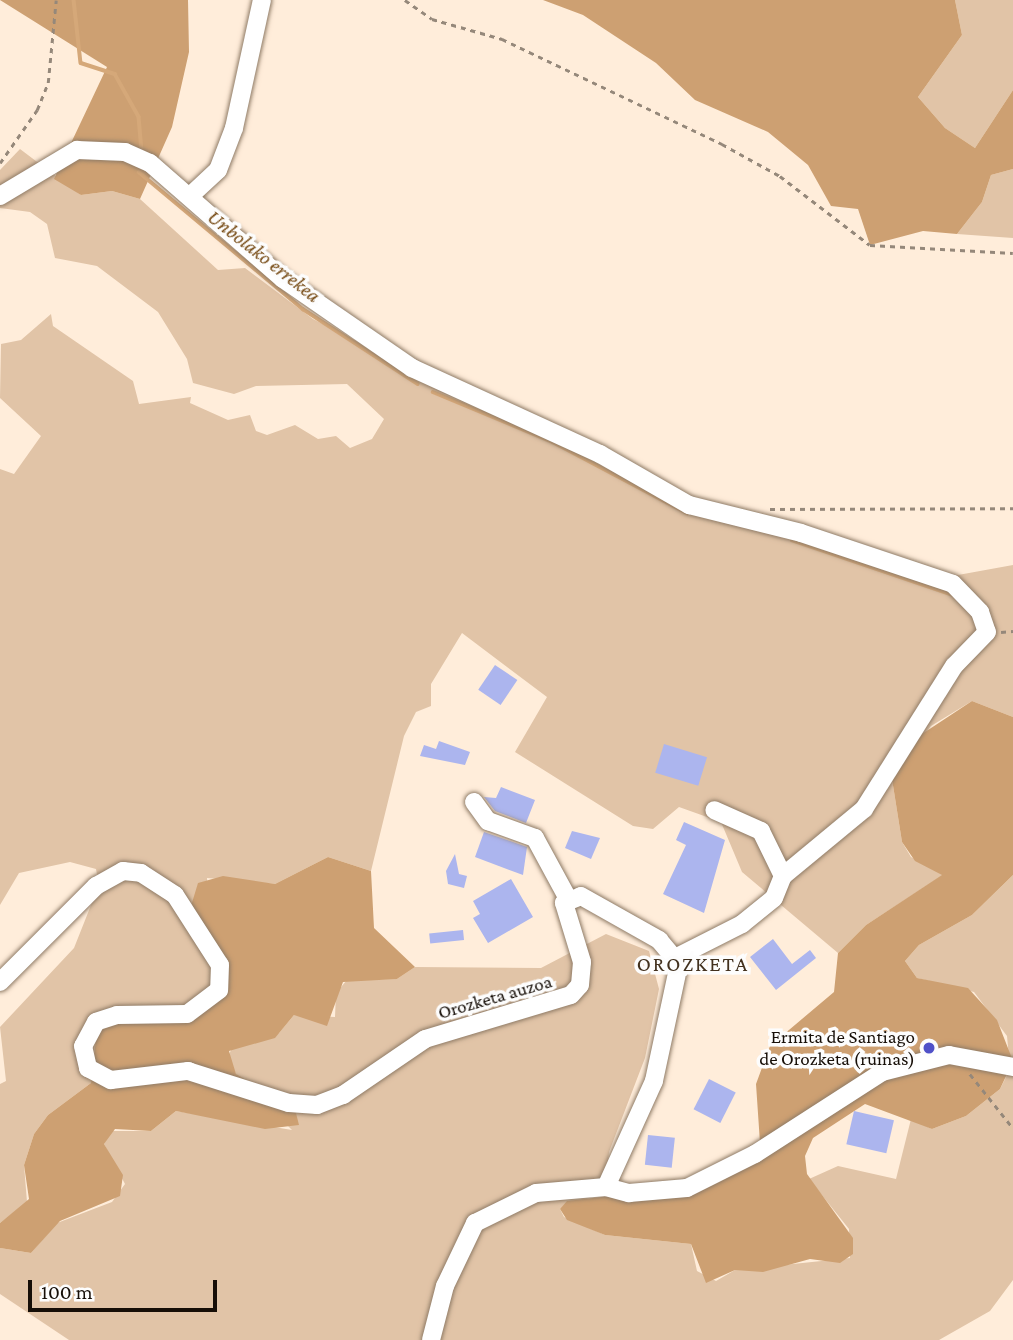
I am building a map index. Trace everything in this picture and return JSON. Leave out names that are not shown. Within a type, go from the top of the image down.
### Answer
[{"type":"street","points":[[190,196],[218,170],[234,128],[262,0]]},
{"type":"street","points":[[0,196],[77,150],[102,148],[150,163],[283,279],[412,368],[600,454],[689,505],[740,517],[953,584],[980,612],[987,632],[954,666],[864,809],[783,876],[774,898],[742,924],[677,957]]},
{"type":"street","points":[[474,802],[488,821],[535,838],[566,904],[582,896],[677,957]]},
{"type":"street","points":[[714,810],[761,831],[783,876]]},
{"type":"street","name":"Orozketa auzoa","points":[[0,982],[96,886],[123,871],[141,873],[175,895],[220,965],[219,990],[187,1014],[117,1015],[96,1023],[83,1046],[88,1068],[111,1080],[188,1071],[289,1103],[317,1105],[343,1096],[425,1039],[571,995],[580,985],[582,962],[566,904]]},
{"type":"street","points":[[606,1188],[654,1081],[679,973],[677,957]]},
{"type":"street","points":[[431,1340],[445,1286],[475,1223],[536,1193],[606,1188],[629,1193],[687,1188],[755,1154],[882,1072],[949,1055],[1013,1067]]},
{"type":"path","points":[[0,163],[37,110],[48,83],[56,0]]},
{"type":"path","points":[[405,0],[432,19],[502,38],[722,144],[780,176],[870,246],[1013,253]]},
{"type":"path","points":[[740,517],[758,509],[1013,508]]},
{"type":"path","points":[[968,1072],[1013,1128]]},
{"type":"shaded area","points":[[0,0],[188,0],[189,52],[172,127],[140,199],[112,191],[81,195],[54,179],[107,67]]},
{"type":"shaded area","points":[[543,0],[955,0],[962,35],[918,97],[945,128],[975,148],[1013,90],[1013,169],[991,175],[982,202],[957,234],[923,231],[870,245],[858,209],[831,206],[808,165],[768,132],[695,100],[656,63],[583,15]]},
{"type":"shaded area","points":[[955,0],[1013,0],[1013,90],[975,148],[945,128],[918,97],[962,35]]},
{"type":"shaded area","points":[[20,149],[81,195],[112,191],[140,199],[218,270],[245,268],[313,319],[620,476],[914,583],[1013,565],[1013,717],[972,701],[931,726],[892,779],[902,842],[911,857],[943,875],[866,925],[838,953],[742,872],[721,822],[679,807],[653,829],[633,826],[515,752],[547,697],[462,633],[431,684],[431,706],[416,712],[404,736],[371,871],[328,857],[275,884],[207,878],[216,994],[95,1050],[91,1083],[48,1115],[34,1134],[24,1165],[27,1202],[0,1223],[0,1084],[6,1081],[0,1027],[74,948],[99,885],[96,869],[70,862],[19,873],[0,905],[0,469],[14,474],[41,436],[0,398],[1,344],[21,340],[51,314],[53,326],[133,381],[139,404],[191,397],[190,403],[228,420],[250,415],[256,431],[267,435],[295,425],[318,439],[336,436],[350,448],[372,439],[384,419],[347,384],[256,386],[234,394],[193,383],[187,359],[158,312],[97,266],[55,258],[47,224],[30,212],[0,208],[0,170]]},
{"type":"shaded area","points":[[1013,169],[1013,238],[957,234],[982,202],[991,175]]},
{"type":"shaded area","points":[[972,701],[1013,717],[1013,875],[972,915],[919,945],[905,961],[917,978],[968,988],[997,1020],[1013,1061],[1000,1089],[966,1116],[932,1129],[865,1104],[813,1138],[805,1156],[807,1174],[853,1238],[853,1254],[840,1263],[810,1259],[763,1272],[735,1270],[706,1283],[691,1244],[605,1235],[567,1220],[560,1209],[567,1201],[670,1189],[760,1143],[756,1084],[770,1046],[834,992],[838,953],[866,925],[942,875],[915,861],[902,842],[892,779],[919,736]]},
{"type":"shaded area","points":[[328,857],[371,871],[374,928],[415,967],[397,979],[343,982],[327,1026],[294,1015],[275,1038],[229,1051],[236,1074],[295,1109],[299,1125],[265,1129],[176,1111],[151,1131],[115,1129],[104,1144],[123,1175],[120,1196],[60,1221],[31,1253],[0,1248],[0,1223],[29,1199],[24,1165],[34,1134],[48,1115],[91,1083],[96,1039],[107,1021],[175,1012],[219,987],[191,906],[198,883],[223,876],[275,884]]},
{"type":"shaded area","points":[[1013,875],[1013,1280],[990,1311],[939,1340],[69,1340],[0,1294],[0,1248],[31,1253],[57,1223],[112,1202],[125,1184],[104,1144],[110,1131],[151,1131],[176,1111],[292,1130],[236,1074],[228,1058],[232,1047],[279,1033],[294,1015],[335,1017],[336,993],[347,980],[397,979],[415,967],[541,968],[606,934],[649,951],[659,989],[645,1058],[609,1152],[605,1192],[560,1209],[564,1217],[605,1235],[691,1244],[697,1271],[716,1281],[735,1270],[850,1258],[849,1229],[809,1179],[838,1166],[896,1179],[911,1119],[932,1129],[966,1116],[1000,1089],[1010,1069],[1007,1036],[974,992],[917,978],[905,961],[919,945],[972,915]]},
{"type":"building","points":[[495,665],[517,680],[501,705],[478,690]]},
{"type":"building","points":[[439,741],[470,752],[465,765],[420,756],[424,745],[436,749]]},
{"type":"building","points":[[664,744],[707,757],[698,786],[655,773]]},
{"type":"building","points":[[501,787],[535,800],[526,823],[495,811],[484,797],[496,798]]},
{"type":"building","points":[[684,822],[725,840],[704,913],[663,894],[686,845],[676,840]]},
{"type":"building","points":[[572,831],[600,838],[591,859],[565,848]]},
{"type":"building","points":[[484,832],[527,847],[523,875],[475,857]]},
{"type":"building","points":[[455,854],[459,874],[467,876],[464,888],[448,884],[446,871]]},
{"type":"building","points":[[511,879],[533,917],[488,943],[473,918],[480,914],[473,901]]},
{"type":"building","points":[[463,930],[464,940],[430,943],[429,934]]},
{"type":"building","points":[[773,939],[792,964],[810,950],[816,958],[776,990],[750,957]]},
{"type":"building","points":[[709,1079],[736,1093],[720,1123],[694,1109]]},
{"type":"building","points":[[854,1111],[894,1120],[886,1153],[846,1144]]},
{"type":"building","points":[[648,1135],[675,1138],[672,1168],[645,1165]]},
{"type":"waterway","name":"Unbolako errekea","points":[[74,0],[81,63],[115,74],[139,117],[142,149]]},
{"type":"waterway","name":"Unbolako errekea","points":[[139,172],[303,309],[418,384]]},
{"type":"waterway","points":[[433,392],[553,442],[687,513]]},
{"type":"waterway","points":[[792,540],[954,595]]},
{"type":"place","name":"Ermita de Santiago de Orozketa (ruinas)","points":[[929,1048]]},
{"type":"district","name":"OROZKETA","points":[[693,964]]}]
